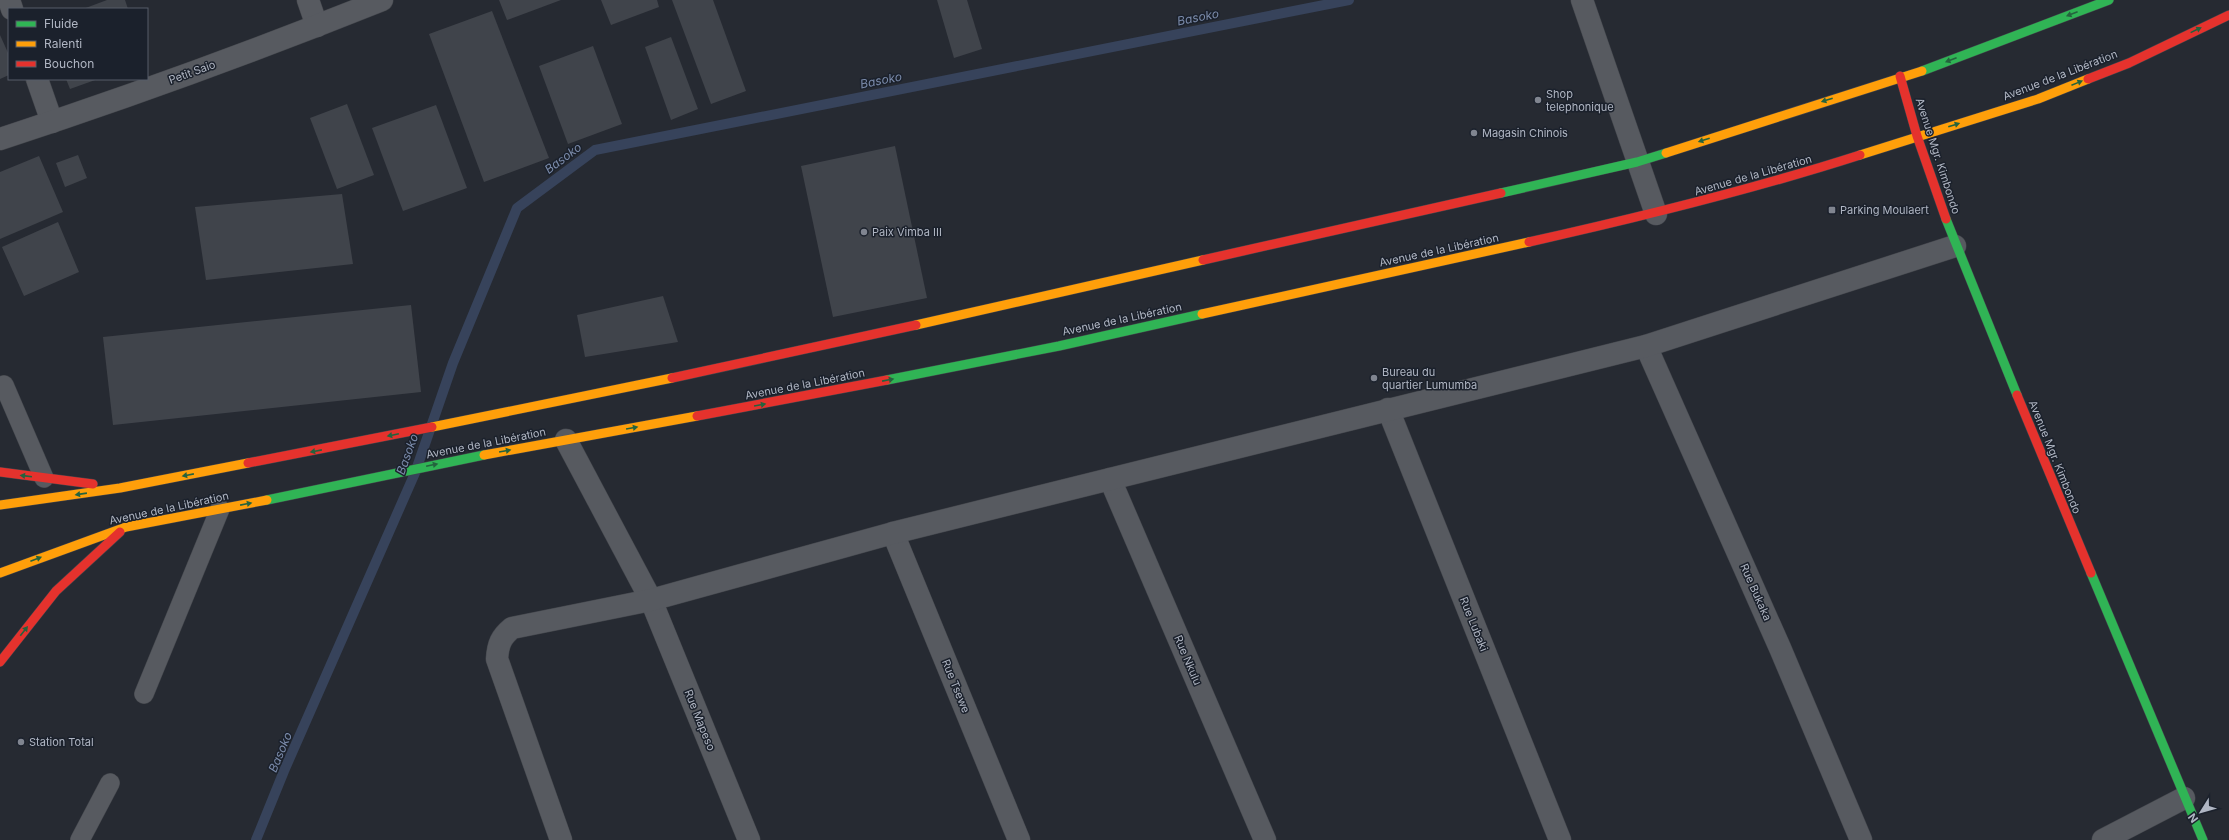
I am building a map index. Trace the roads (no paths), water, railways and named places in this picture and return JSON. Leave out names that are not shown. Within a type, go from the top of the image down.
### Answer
[{"type":"main road","points":[[0,505],[120,488],[354,443],[751,362],[1637,162],[1900,76],[1928,69],[2109,0]]},
{"type":"main road","name":"Avenue de la Libération","points":[[0,573],[126,527],[352,483],[466,458],[764,404],[1059,346],[1656,214],[1776,182],[1917,136],[2038,99],[2129,63],[2229,15]]},
{"type":"main road","name":"Avenue Mgr. Kimbondo","points":[[1900,76],[1917,136],[1955,246],[2184,798],[2203,840]]},
{"type":"main road","points":[[0,472],[120,488]]},
{"type":"main road","points":[[0,662],[56,591],[126,527]]},
{"type":"street","points":[[308,0],[318,26]]},
{"type":"street","name":"Petit Saio","points":[[0,139],[52,122],[318,26],[382,0]]},
{"type":"street","points":[[1582,0],[1656,214]]},
{"type":"street","points":[[37,80],[52,122]]},
{"type":"street","points":[[561,840],[496,659],[497,647],[501,638],[512,628],[651,600],[893,532],[1646,346],[1955,246]]},
{"type":"street","name":"Rue Bukaka","points":[[1646,346],[1780,648],[1861,840]]},
{"type":"street","name":"Rue Lubaki","points":[[1388,409],[1560,840]]},
{"type":"street","name":"Rue Mapeso","points":[[566,440],[651,600],[749,840]]},
{"type":"street","name":"Rue Nkulu","points":[[1110,479],[1265,840]]},
{"type":"street","name":"Rue Tsewe","points":[[893,532],[1019,840]]},
{"type":"street","points":[[2103,840],[2184,798]]},
{"type":"lane","points":[[4,385],[44,478]]},
{"type":"lane","points":[[144,694],[220,509]]},
{"type":"lane","points":[[80,840],[110,783]]},
{"type":"waterway","name":"Basoko","points":[[256,840],[284,771],[415,473],[453,363],[517,208],[595,150],[1349,0]]},
{"type":"place","name":"Shop telephonique","points":[[1538,100]]},
{"type":"place","name":"Magasin Chinois","points":[[1474,133]]},
{"type":"place","name":"Parking Moulaert","points":[[1832,210]]},
{"type":"place","name":"Paix Vimba III","points":[[864,232]]},
{"type":"place","name":"Bureau du quartier Lumumba","points":[[1374,378]]},
{"type":"place","name":"Station Total","points":[[21,742]]}]
